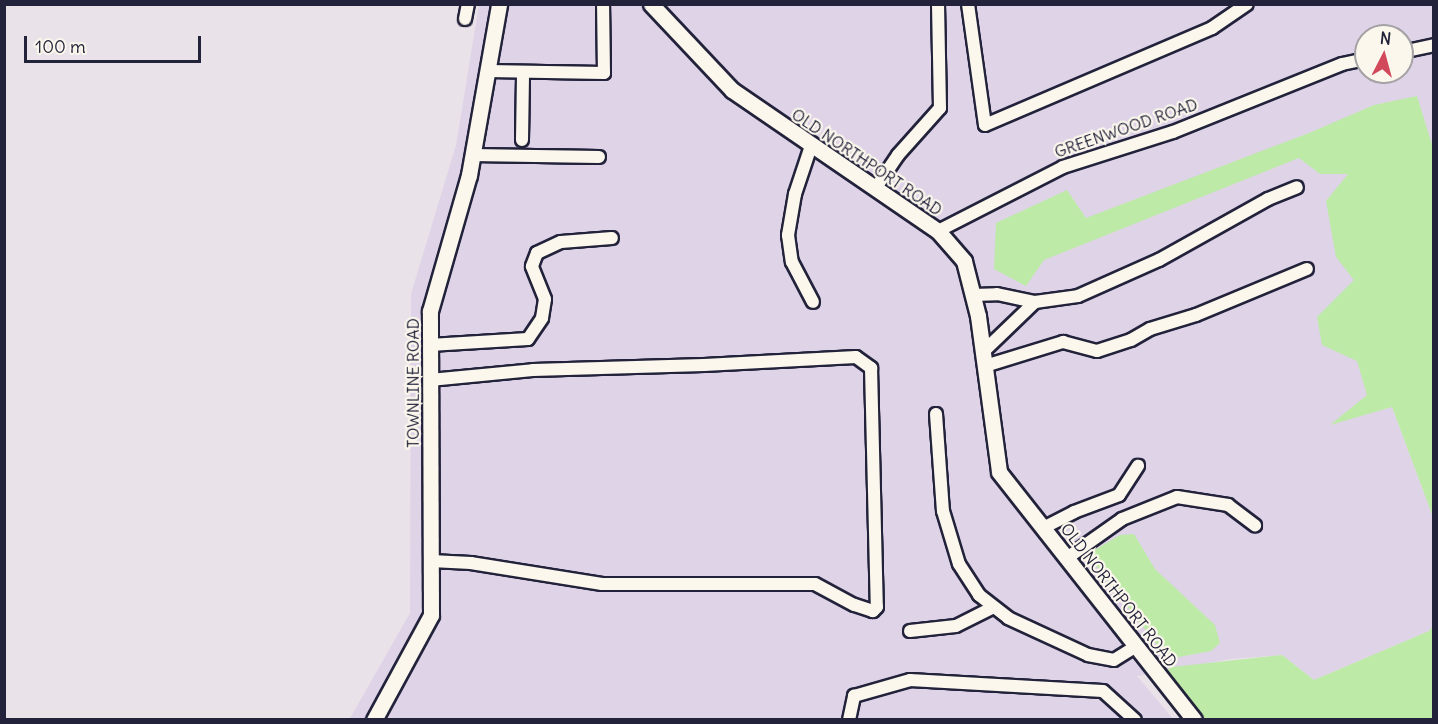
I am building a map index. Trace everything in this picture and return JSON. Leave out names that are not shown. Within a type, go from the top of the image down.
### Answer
[{"type":"main road","name":"TOWNLINE ROAD","points":[[374,720],[431,615],[430,311],[472,155],[499,4]]},
{"type":"main road","name":"OLD NORTHPORT ROAD","points":[[651,4],[732,90],[938,231],[964,261],[973,295],[984,359],[999,472],[1194,720]]},
{"type":"street","points":[[465,19],[468,4]]},
{"type":"street","points":[[488,71],[523,74],[604,73],[603,4]]},
{"type":"street","points":[[875,189],[907,145],[940,108],[938,4]]},
{"type":"street","points":[[968,4],[985,125],[1212,28],[1247,4]]},
{"type":"street","points":[[1414,49],[1434,45]]},
{"type":"street","name":"GREENWOOD ROAD","points":[[938,231],[1063,167],[1173,132],[1342,64],[1354,62]]},
{"type":"street","points":[[522,140],[523,74]]},
{"type":"street","points":[[811,146],[795,195],[788,235],[792,262],[813,302]]},
{"type":"street","points":[[472,155],[599,158]]},
{"type":"street","points":[[973,295],[997,294],[1035,302],[1078,296],[1159,260],[1268,199],[1297,187]]},
{"type":"street","points":[[430,345],[528,339],[542,318],[545,299],[532,266],[537,253],[561,242],[612,238]]},
{"type":"street","points":[[984,359],[1064,342],[1097,351],[1131,340],[1150,329],[1196,315],[1307,269]]},
{"type":"street","points":[[984,359],[1035,302]]},
{"type":"street","points":[[430,380],[533,370],[856,357],[871,368],[878,607],[873,611],[854,605],[815,584],[602,584],[483,565],[431,561]]},
{"type":"street","points":[[936,414],[943,511],[959,564],[979,595],[1008,618],[1088,654],[1114,660],[1137,646]]},
{"type":"street","points":[[1043,528],[1074,512],[1119,495],[1138,466]]},
{"type":"street","points":[[1067,558],[1122,519],[1176,497],[1228,505],[1255,525]]},
{"type":"street","points":[[910,631],[956,626],[994,607]]},
{"type":"street","points":[[849,720],[854,696],[910,680],[1103,691],[1135,720]]},
{"type":"shaded area","points":[[479,5],[1433,5],[1433,390],[1392,407],[1433,517],[1434,626],[1429,631],[1314,680],[1282,655],[1231,659],[1137,676],[1173,719],[349,720],[410,613],[411,294],[456,145]]},
{"type":"green space","points":[[1417,96],[1434,151],[1433,517],[1392,407],[1330,425],[1367,395],[1357,361],[1322,345],[1317,317],[1354,280],[1336,257],[1326,201],[1348,174],[1320,174],[1299,158],[1044,260],[1026,286],[994,269],[996,223],[1067,190],[1086,218],[1309,133],[1374,105]]},
{"type":"green space","points":[[1134,534],[1155,569],[1215,625],[1220,643],[1211,651],[1168,659],[1091,559],[1093,551],[1120,535]]},
{"type":"green space","points":[[1433,626],[1433,719],[1202,719],[1164,672],[1172,667],[1282,655],[1314,680],[1429,631]]}]
